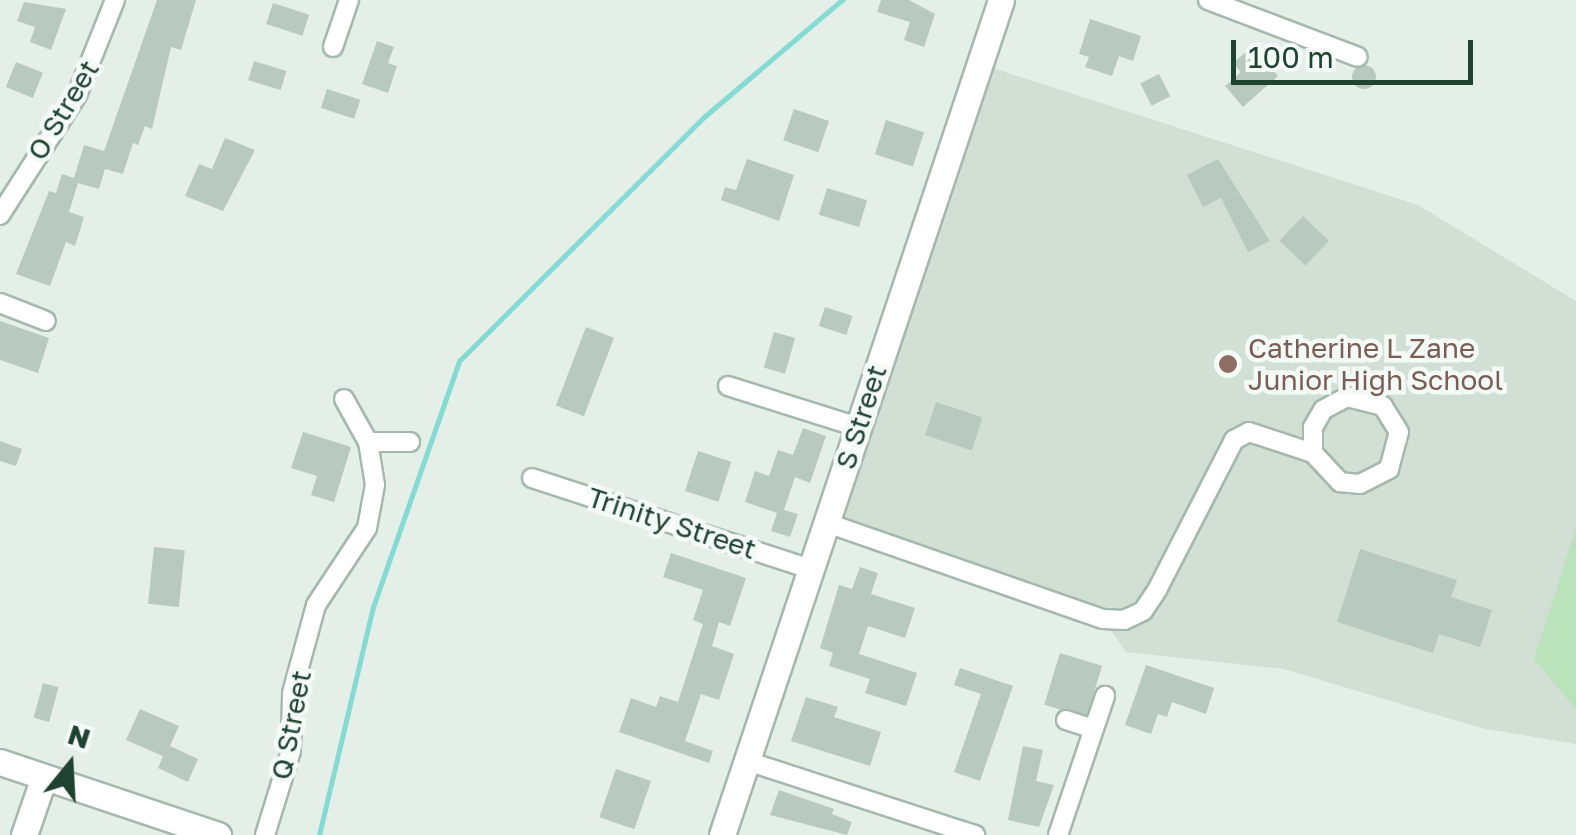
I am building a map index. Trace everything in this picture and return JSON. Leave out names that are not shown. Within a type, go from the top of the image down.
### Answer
[{"type":"main road","name":"S Street","points":[[722,835],[1001,0]]},
{"type":"main road","points":[[0,762],[218,835]]},
{"type":"main road","points":[[24,835],[44,777]]},
{"type":"street","name":"O Street","points":[[0,215],[77,95],[116,0]]},
{"type":"street","points":[[334,47],[348,0]]},
{"type":"street","points":[[1208,0],[1358,57]]},
{"type":"street","points":[[0,304],[46,321]]},
{"type":"street","points":[[728,386],[858,427]]},
{"type":"street","points":[[826,523],[1103,618],[1124,620],[1143,612],[1157,590],[1234,440],[1249,432],[1313,453],[1340,482],[1373,480],[1398,451],[1395,420],[1366,397],[1339,399],[1313,427],[1313,453]]},
{"type":"street","name":"Q Street","points":[[265,835],[291,750],[292,693],[316,605],[367,528],[375,485],[368,442],[344,398]]},
{"type":"street","points":[[368,442],[410,442]]},
{"type":"street","name":"Trinity Street","points":[[532,478],[811,569]]},
{"type":"street","points":[[1058,835],[1105,696]]},
{"type":"street","points":[[1066,720],[1094,729]]},
{"type":"street","points":[[747,760],[976,835]]},
{"type":"shaded area","name":"Catherine L Zane Junior High School","points":[[980,64],[1418,205],[1576,301],[1576,744],[1481,728],[1284,669],[1126,652],[1102,618],[827,523]]},
{"type":"green space","points":[[1576,528],[1576,709],[1534,659]]},
{"type":"building","points":[[157,0],[196,0],[181,50],[171,47],[152,129],[145,126],[138,145],[133,143],[123,174],[105,169],[99,189],[78,183],[69,212],[84,217],[75,246],[66,242],[50,286],[16,274],[49,191],[56,193],[62,174],[74,178],[84,145],[104,151]]},
{"type":"building","points":[[881,0],[909,0],[935,14],[924,47],[904,40],[910,22],[877,12]]},
{"type":"building","points":[[24,2],[66,9],[51,50],[30,42],[35,27],[17,21]]},
{"type":"building","points":[[273,3],[309,15],[302,36],[266,24]]},
{"type":"building","points":[[1090,19],[1141,36],[1133,61],[1119,56],[1112,76],[1085,67],[1089,57],[1079,54]]},
{"type":"building","points":[[377,41],[394,47],[388,63],[397,66],[388,93],[362,84]]},
{"type":"building","points":[[1252,47],[1278,76],[1243,107],[1225,86],[1241,72],[1233,63]]},
{"type":"building","points":[[254,61],[287,71],[281,90],[248,80]]},
{"type":"building","points":[[16,62],[43,73],[33,98],[6,87]]},
{"type":"building","points":[[1364,65],[1376,77],[1364,89],[1352,77]]},
{"type":"building","points":[[1159,74],[1170,96],[1152,106],[1140,84]]},
{"type":"building","points":[[327,89],[360,100],[354,119],[321,108]]},
{"type":"building","points":[[794,109],[829,121],[818,152],[783,140]]},
{"type":"building","points":[[886,120],[924,132],[913,167],[875,154]]},
{"type":"building","points":[[225,138],[255,150],[223,211],[185,196],[199,164],[212,169]]},
{"type":"building","points":[[747,159],[794,175],[779,221],[721,200],[725,187],[736,190]]},
{"type":"building","points":[[1218,159],[1270,241],[1248,252],[1221,198],[1203,207],[1187,175]]},
{"type":"building","points":[[827,188],[867,200],[859,227],[819,215]]},
{"type":"building","points":[[1303,216],[1329,241],[1305,265],[1279,240]]},
{"type":"building","points":[[825,307],[853,316],[846,335],[819,326]]},
{"type":"building","points":[[0,321],[49,338],[38,373],[0,360]]},
{"type":"building","points":[[586,327],[614,338],[584,416],[556,405]]},
{"type":"building","points":[[774,332],[795,338],[785,374],[764,368]]},
{"type":"building","points":[[936,402],[983,417],[972,450],[925,435]]},
{"type":"building","points":[[803,428],[826,436],[810,483],[795,477],[784,510],[798,514],[790,537],[771,531],[777,513],[745,502],[755,471],[769,476],[778,450],[793,455]]},
{"type":"building","points":[[303,432],[351,447],[334,502],[311,495],[317,476],[291,468]]},
{"type":"building","points":[[0,441],[22,449],[16,466],[0,461]]},
{"type":"building","points":[[698,451],[731,462],[718,502],[685,491]]},
{"type":"building","points":[[154,547],[185,550],[179,607],[148,604]]},
{"type":"building","points":[[1360,549],[1457,580],[1451,597],[1492,610],[1480,647],[1439,634],[1433,653],[1337,622]]},
{"type":"building","points":[[671,553],[746,578],[730,626],[719,622],[712,646],[734,654],[719,700],[701,694],[685,741],[713,751],[709,763],[619,732],[631,698],[656,707],[660,696],[678,702],[703,624],[693,620],[703,590],[663,577]]},
{"type":"building","points":[[860,567],[878,573],[871,594],[915,608],[905,638],[868,626],[859,654],[917,673],[906,706],[865,693],[870,679],[829,666],[833,653],[820,648],[839,585],[852,589]]},
{"type":"building","points":[[1060,653],[1102,666],[1086,718],[1044,705]]},
{"type":"building","points":[[1146,665],[1214,688],[1206,714],[1172,702],[1167,717],[1158,714],[1151,734],[1125,725]]},
{"type":"building","points":[[960,668],[1013,686],[980,781],[954,772],[981,694],[954,685]]},
{"type":"building","points":[[43,683],[58,687],[49,722],[34,718]]},
{"type":"building","points":[[806,697],[838,707],[834,717],[881,732],[870,766],[791,741]]},
{"type":"building","points":[[140,709],[179,726],[170,746],[198,759],[188,782],[158,768],[163,756],[126,740]]},
{"type":"building","points":[[1023,746],[1043,750],[1036,781],[1054,785],[1039,827],[1008,820]]},
{"type":"building","points":[[616,769],[651,781],[634,829],[599,817]]},
{"type":"building","points":[[779,790],[834,809],[832,814],[852,822],[847,835],[770,815]]},
{"type":"waterway","points":[[319,835],[373,607],[459,361],[705,116],[842,0]]},
{"type":"place","name":"Catherine L Zane Junior High School","points":[[1228,364]]}]
